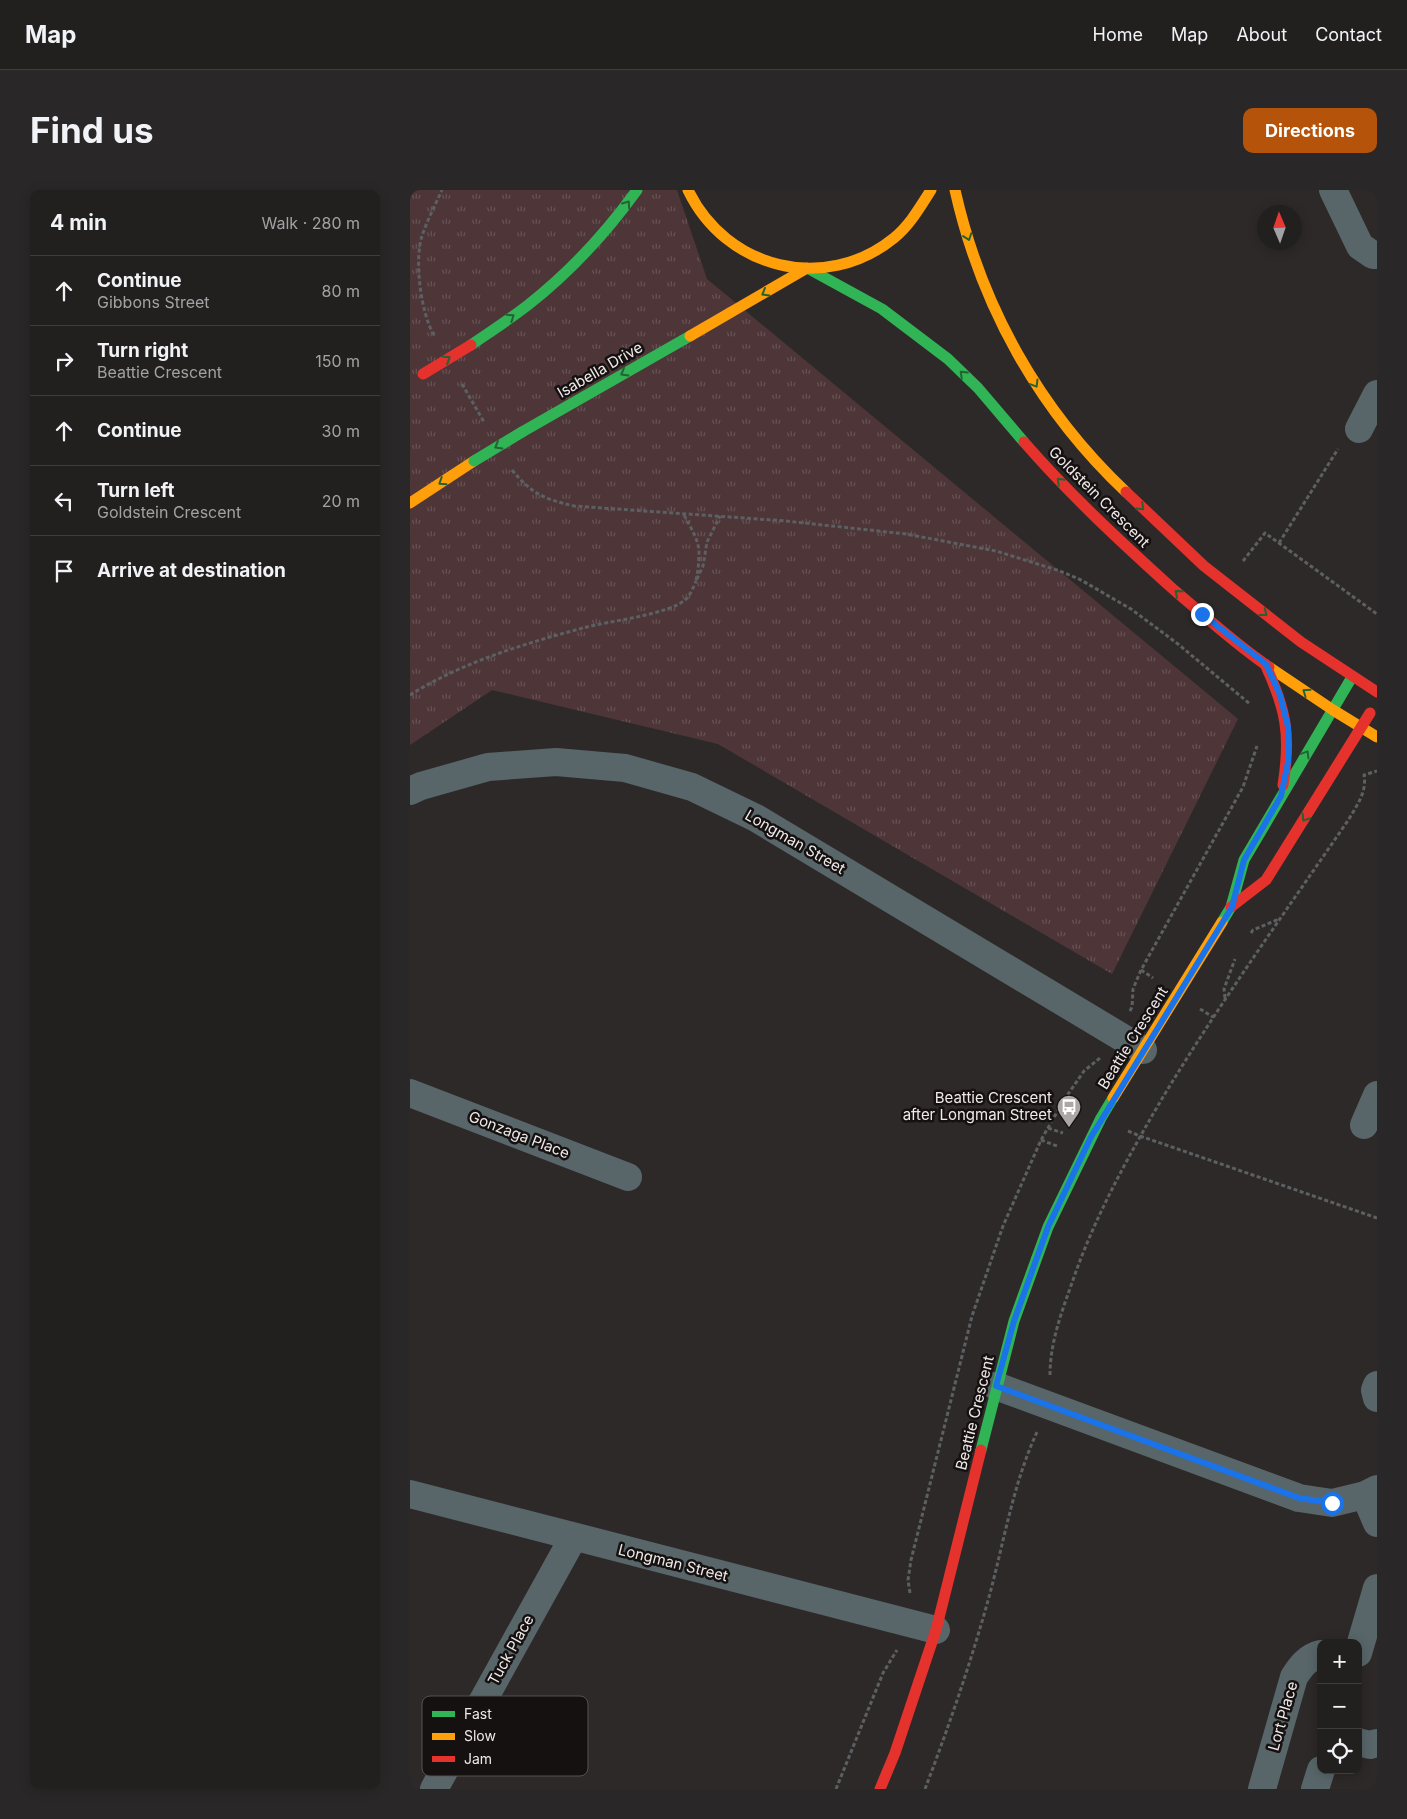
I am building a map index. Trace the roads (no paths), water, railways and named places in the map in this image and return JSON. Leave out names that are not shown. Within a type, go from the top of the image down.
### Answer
[{"type":"street","points":[[420,376],[471,345],[533,301],[564,274],[619,215],[636,190]]},
{"type":"street","points":[[688,190],[704,218],[740,250],[762,260],[808,269],[834,267],[859,259],[882,248],[902,232],[918,213],[931,190]]},
{"type":"street","name":"Goldstein Crescent","points":[[955,190],[962,221],[988,298],[1006,335],[1048,404],[1072,436],[1114,482],[1204,566],[1301,642],[1377,692]]},
{"type":"street","points":[[1333,190],[1360,246],[1373,255],[1377,255]]},
{"type":"street","name":"Isabella Drive","points":[[410,503],[522,432],[808,269]]},
{"type":"street","name":"Goldstein Crescent","points":[[808,269],[882,309],[948,359],[978,388],[1044,464],[1128,550],[1218,628],[1333,710],[1377,737]]},
{"type":"street","points":[[1359,429],[1377,394]]},
{"type":"street","points":[[1266,664],[1280,695],[1288,727],[1288,762],[1281,796]]},
{"type":"street","name":"Beattie Crescent","points":[[880,1789],[896,1753],[936,1630],[996,1386],[1014,1321],[1048,1227],[1094,1131],[1232,907],[1244,860],[1352,677]]},
{"type":"street","name":"Beattie Crescent","points":[[1232,907],[1266,880],[1377,702]]},
{"type":"street","name":"Longman Street","points":[[410,791],[421,786],[488,768],[556,762],[625,768],[692,787],[756,818],[1144,1050]]},
{"type":"street","name":"Gonzaga Place","points":[[410,1093],[628,1177]]},
{"type":"street","points":[[1364,1125],[1377,1096]]},
{"type":"street","points":[[1377,1385],[1377,1398]]},
{"type":"street","points":[[996,1386],[1299,1498],[1332,1503],[1371,1492],[1377,1523]]},
{"type":"street","name":"Longman Street","points":[[410,1494],[573,1538],[936,1630]]},
{"type":"street","name":"Tuck Place","points":[[486,1696],[573,1538]]},
{"type":"street","points":[[1364,1638],[1377,1588]]},
{"type":"street","name":"Lort Place","points":[[1262,1789],[1294,1676],[1303,1664],[1317,1655]]},
{"type":"street","points":[[1362,1743],[1370,1745],[1377,1743]]},
{"type":"street","points":[[1315,1789],[1320,1774]]},
{"type":"street","name":"Tuck Place","points":[[434,1789],[441,1776]]},
{"type":"place","name":"Beattie Crescent after Longman Street","points":[[1069,1128]]}]
